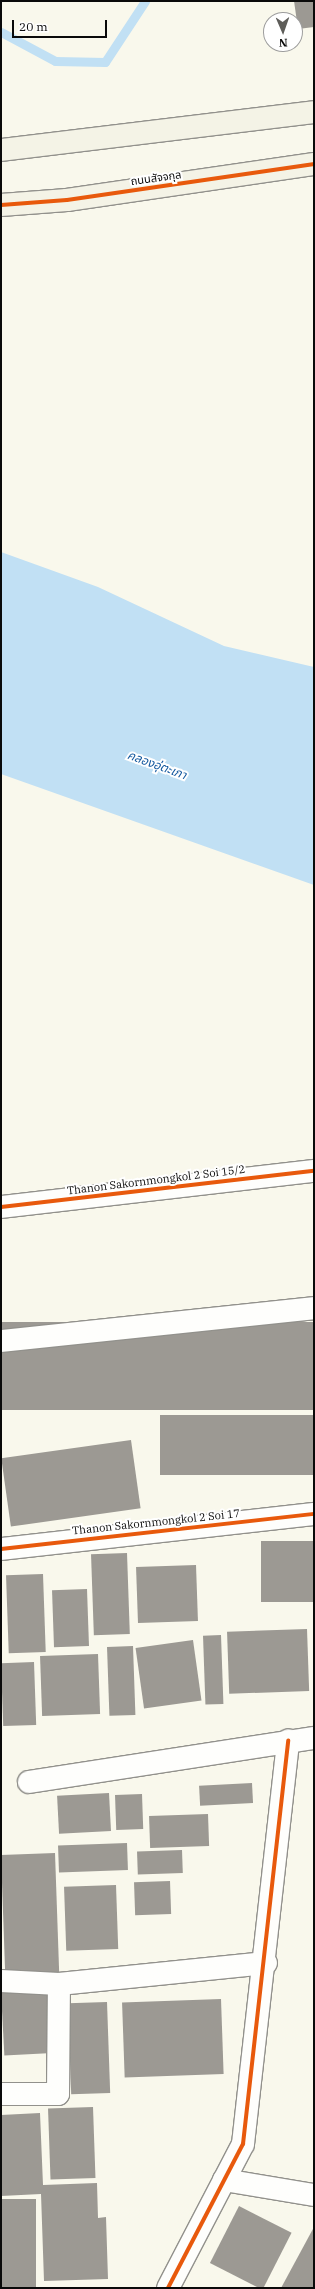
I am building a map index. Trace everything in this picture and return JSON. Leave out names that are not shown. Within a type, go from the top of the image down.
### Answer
[{"type":"street","points":[[1,150],[314,112]]},
{"type":"street","name":"ถนนสัจจกุล","points":[[1,205],[67,200],[314,164]]},
{"type":"street","name":"Thanon Sakornmongkol 2 Soi 15/2","points":[[1,1207],[314,1171]]},
{"type":"street","points":[[1,1341],[314,1308]]},
{"type":"street","name":"Thanon Sakornmongkol 2 Soi 17","points":[[1,1549],[314,1514]]},
{"type":"street","points":[[28,1782],[288,1740],[314,1738]]},
{"type":"street","points":[[168,2288],[243,2144],[266,1963],[288,1740]]},
{"type":"street","points":[[1,1981],[59,1984],[266,1963]]},
{"type":"street","points":[[1,2094],[58,2094],[59,1984]]},
{"type":"street","points":[[224,2180],[314,2194]]},
{"type":"water","name":"คลองอุ่ตะเภา","points":[[1,552],[98,587],[224,646],[314,667],[314,885],[1,774]]},
{"type":"building","points":[[294,1],[314,1],[314,27],[303,28],[303,12],[296,12]]},
{"type":"building","points":[[1,1322],[314,1322],[314,1410],[1,1410]]},
{"type":"building","points":[[160,1415],[314,1415],[314,1475],[160,1475]]},
{"type":"building","points":[[131,1440],[141,1508],[11,1527],[1,1458]]},
{"type":"building","points":[[261,1541],[314,1541],[314,1602],[261,1602]]},
{"type":"building","points":[[127,1553],[130,1634],[94,1635],[91,1554]]},
{"type":"building","points":[[196,1565],[198,1621],[138,1623],[136,1567]]},
{"type":"building","points":[[43,1574],[46,1652],[9,1653],[6,1575]]},
{"type":"building","points":[[87,1589],[89,1646],[54,1647],[52,1590]]},
{"type":"building","points":[[307,1629],[309,1691],[229,1694],[227,1632]]},
{"type":"building","points":[[221,1635],[223,1704],[205,1705],[203,1636]]},
{"type":"building","points":[[193,1640],[201,1700],[144,1708],[136,1648]]},
{"type":"building","points":[[133,1646],[135,1715],[109,1716],[107,1647]]},
{"type":"building","points":[[98,1654],[100,1714],[42,1716],[40,1656]]},
{"type":"building","points":[[34,1662],[36,1725],[3,1726],[1,1663]]},
{"type":"building","points":[[252,1783],[253,1803],[200,1806],[199,1786]]},
{"type":"building","points":[[109,1793],[111,1831],[59,1834],[57,1796]]},
{"type":"building","points":[[142,1794],[143,1829],[116,1830],[115,1795]]},
{"type":"building","points":[[208,1814],[209,1846],[150,1848],[149,1816]]},
{"type":"building","points":[[127,1843],[128,1870],[59,1872],[58,1845]]},
{"type":"building","points":[[182,1850],[183,1873],[138,1875],[137,1852]]},
{"type":"building","points":[[55,1853],[59,1974],[5,1976],[1,1855]]},
{"type":"building","points":[[170,1881],[171,1914],[135,1915],[134,1882]]},
{"type":"building","points":[[116,1885],[118,1949],[66,1951],[64,1887]]},
{"type":"building","points":[[49,1990],[52,2053],[4,2055],[1,1993]]},
{"type":"building","points":[[221,1999],[224,2074],[125,2077],[122,2002]]},
{"type":"building","points":[[107,2002],[110,2093],[71,2094],[68,2003]]},
{"type":"building","points":[[93,2107],[95,2178],[51,2180],[48,2109]]},
{"type":"building","points":[[40,2113],[43,2185],[97,2183],[98,2218],[106,2217],[108,2279],[44,2281],[41,2194],[1,2196],[1,2115]]},
{"type":"building","points":[[1,2199],[36,2199],[36,2288],[1,2288]]},
{"type":"building","points":[[239,2206],[292,2233],[263,2288],[259,2288],[210,2263]]},
{"type":"building","points":[[314,2227],[314,2288],[281,2288]]},
{"type":"waterway","points":[[1,32],[55,61],[105,62],[145,1]]},
{"type":"cycle path","points":[[1,205],[67,200],[314,164]]},
{"type":"cycle path","points":[[1,1207],[314,1171]]},
{"type":"cycle path","points":[[1,1549],[314,1514]]},
{"type":"cycle path","points":[[168,2288],[243,2144],[288,1740]]}]
